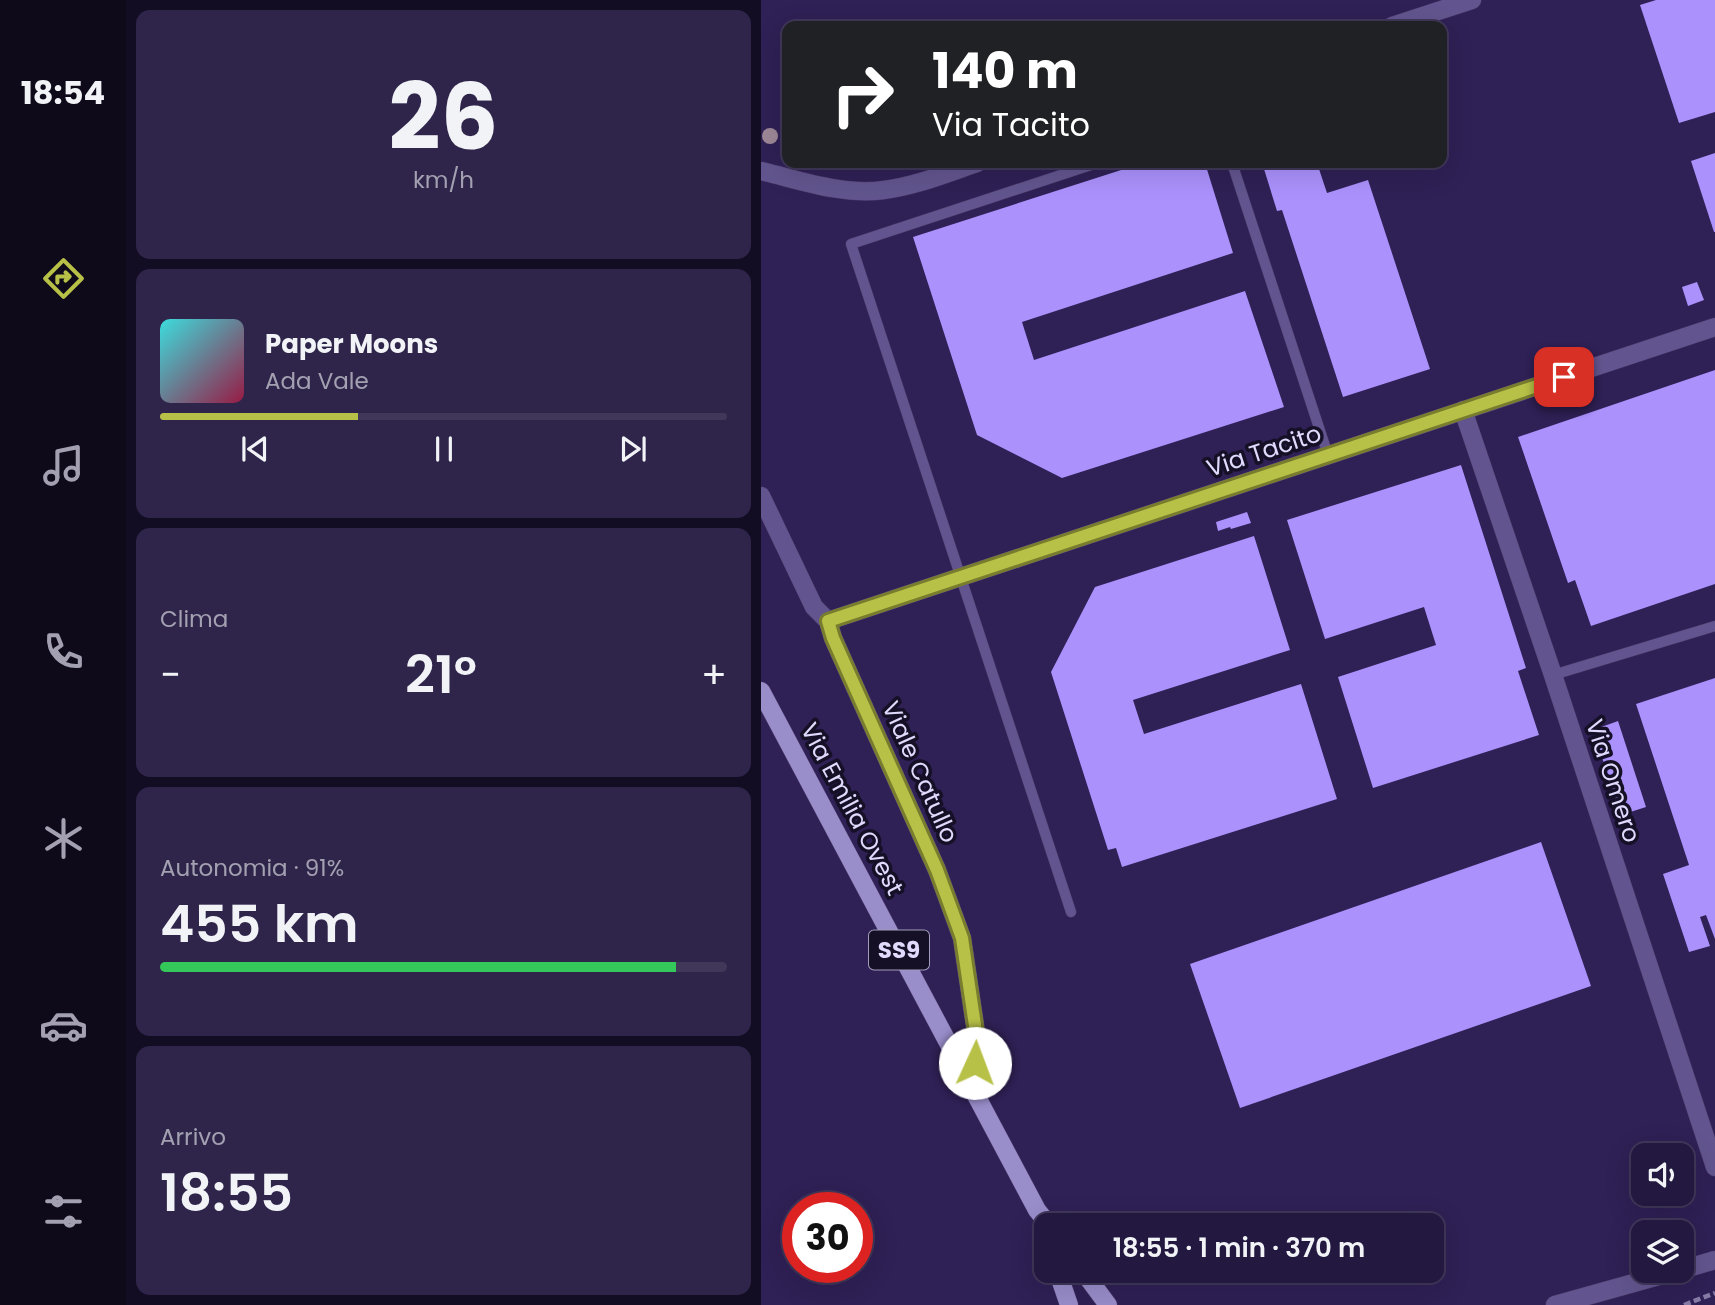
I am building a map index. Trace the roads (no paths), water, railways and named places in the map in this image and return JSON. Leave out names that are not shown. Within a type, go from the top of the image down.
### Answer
[{"type":"main road","name":"Via Emilia Ovest","points":[[761,691],[1037,1210]]},
{"type":"main road","points":[[1061,1283],[1069,1305]]},
{"type":"main road","points":[[1092,1283],[1108,1305]]},
{"type":"street","points":[[1407,21],[1471,0]]},
{"type":"street","points":[[761,171],[865,192],[907,186],[962,168]]},
{"type":"street","name":"Via Tacito","points":[[828,621],[1715,327]]},
{"type":"street","name":"Via Omero","points":[[1463,410],[1715,1167]]},
{"type":"street","name":"Viale Catullo","points":[[761,496],[814,607],[828,621],[833,638],[937,870],[962,938],[977,1039],[972,1086]]},
{"type":"street","points":[[1694,1266],[1715,1260]]},
{"type":"street","points":[[1555,1305],[1634,1283]]},
{"type":"street","points":[[1597,1305],[1651,1283]]},
{"type":"lane","points":[[1071,912],[851,244],[1082,168]]},
{"type":"lane","points":[[1234,168],[1328,455]]},
{"type":"lane","points":[[1553,675],[1715,626]]}]
